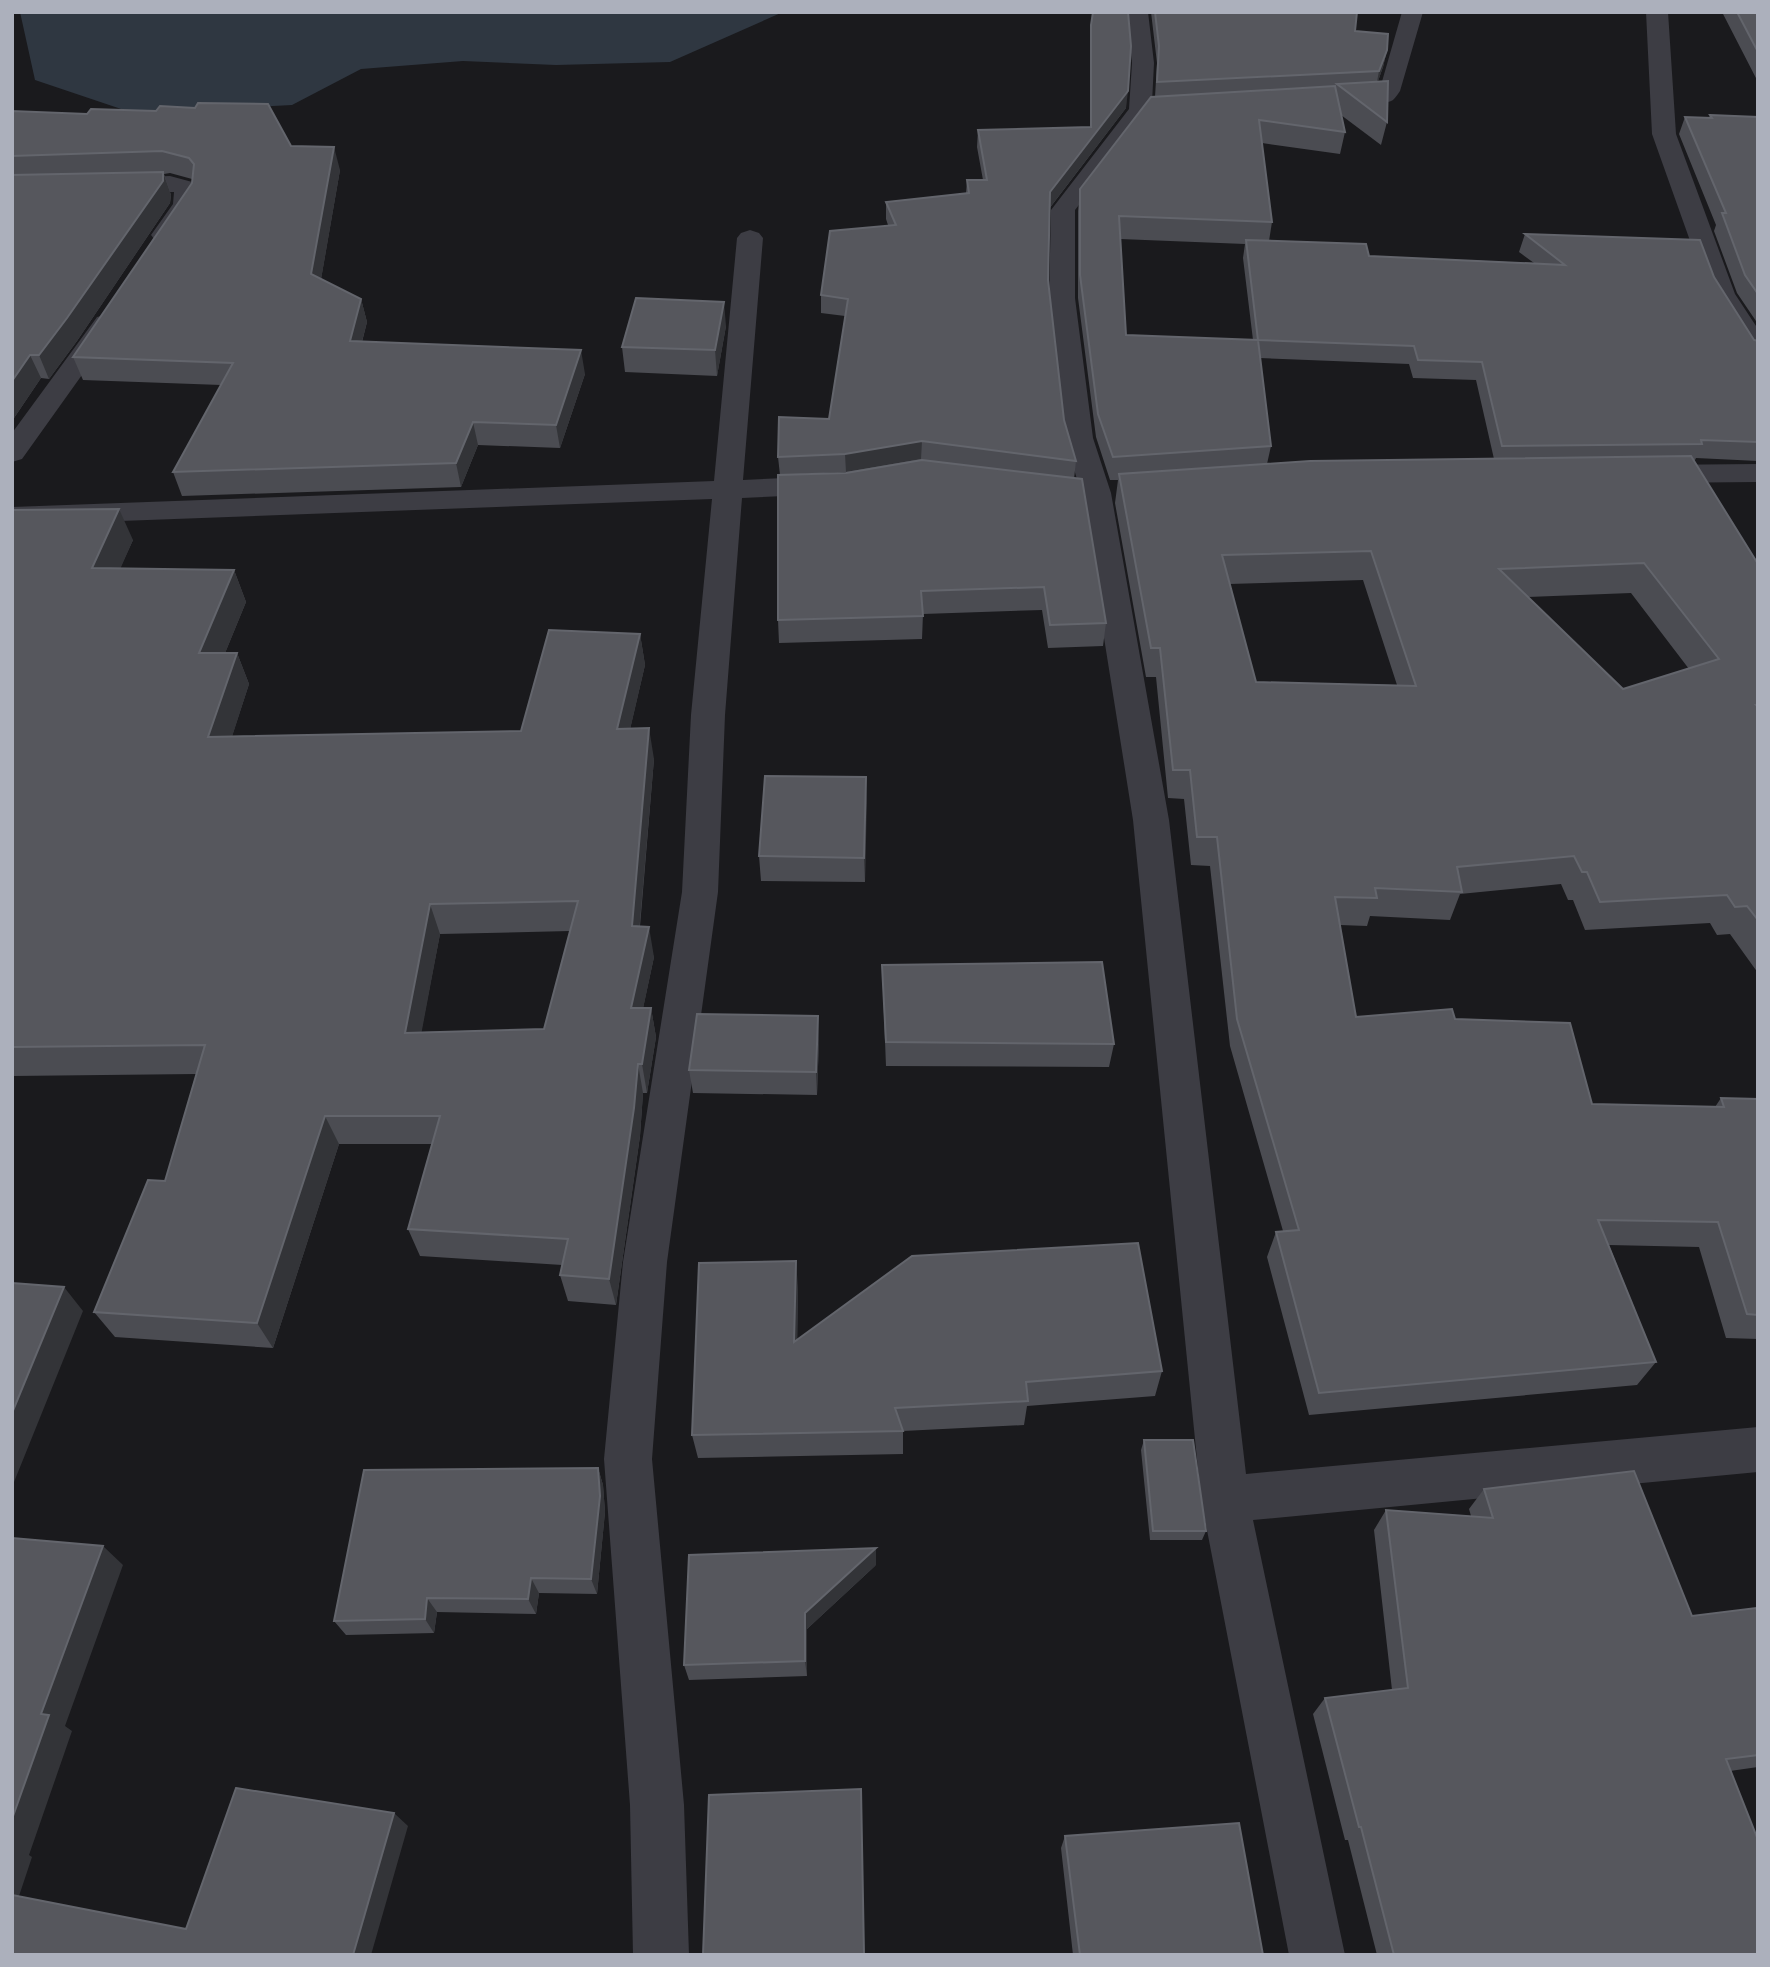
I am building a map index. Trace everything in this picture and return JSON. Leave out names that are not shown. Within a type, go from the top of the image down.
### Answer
[{"type":"street","points":[[1137,12],[1143,63],[1140,110],[1063,211],[1062,298],[1079,438],[1096,492],[1151,820],[1225,1499],[1317,1955]]},
{"type":"street","points":[[1315,100],[1384,96],[1392,86],[1413,12]]},
{"type":"street","points":[[1657,12],[1664,134],[1722,294],[1758,351]]},
{"type":"street","points":[[1140,110],[1181,107]]},
{"type":"street","points":[[12,188],[170,183],[187,188],[185,204],[148,259]]},
{"type":"street","points":[[661,1955],[657,1804],[628,1459],[645,1262],[700,892],[708,715],[750,238]]},
{"type":"street","points":[[12,453],[119,303]]},
{"type":"street","points":[[1619,475],[1758,473]]},
{"type":"street","points":[[12,516],[165,512],[859,482]]},
{"type":"street","points":[[1225,1499],[1758,1449]]},
{"type":"shaded area","points":[[20,12],[783,12],[670,62],[556,65],[463,61],[361,69],[292,105],[133,113],[35,80]]},
{"type":"building","points":[[1093,12],[1128,12],[1131,46],[1128,91],[1050,192],[1048,280],[1064,420],[1076,461],[922,441],[845,454],[778,457],[779,417],[829,419],[848,299],[821,295],[830,231],[896,225],[886,202],[969,193],[967,180],[987,180],[978,130],[1091,127]]},
{"type":"building","points":[[1155,12],[1357,12],[1355,31],[1388,34],[1387,50],[1379,71],[1157,82],[1159,46]]},
{"type":"building","points":[[1737,12],[1758,12],[1758,52]]},
{"type":"building","points":[[1388,81],[1387,122],[1337,84]]},
{"type":"building","points":[[1335,86],[1345,132],[1259,120],[1272,222],[1119,216],[1126,335],[1258,340],[1271,446],[1113,457],[1098,414],[1080,275],[1080,189],[1151,97]]},
{"type":"building","points":[[198,103],[268,104],[291,146],[334,147],[311,274],[361,299],[350,341],[581,350],[556,425],[473,422],[456,463],[173,472],[233,363],[73,357],[192,183],[194,164],[189,158],[162,151],[12,156],[12,111],[87,114],[91,109],[156,111],[160,106],[195,108]]},
{"type":"building","points":[[1710,115],[1758,117],[1758,294],[1745,275],[1722,213],[1726,213],[1685,117],[1712,118]]},
{"type":"building","points":[[163,172],[163,181],[67,318],[39,355],[30,355],[12,381],[12,175]]},
{"type":"building","points":[[1525,234],[1700,240],[1714,277],[1754,340],[1758,341],[1758,442],[1701,440],[1702,444],[1502,446],[1482,362],[1418,360],[1414,346],[1258,340],[1246,240],[1366,244],[1369,256],[1565,265]]},
{"type":"building","points":[[636,298],[724,302],[715,350],[622,347]]},
{"type":"building","points":[[1691,456],[1758,564],[1758,920],[1747,906],[1735,907],[1727,895],[1600,902],[1587,872],[1582,872],[1574,856],[1457,867],[1462,892],[1375,888],[1377,898],[1335,897],[1356,1017],[1452,1009],[1455,1019],[1570,1023],[1592,1104],[1724,1107],[1721,1098],[1758,1099],[1758,1315],[1747,1314],[1718,1222],[1598,1220],[1656,1362],[1319,1393],[1276,1232],[1299,1230],[1237,1019],[1217,837],[1197,837],[1190,770],[1173,770],[1160,648],[1151,648],[1119,474],[1310,461]],"holes":[[[1371,551],[1416,686],[1256,682],[1222,555]],[[1644,563],[1719,659],[1623,689],[1499,569]]]},
{"type":"building","points":[[922,460],[1082,479],[1106,623],[1050,625],[1044,587],[921,591],[923,616],[778,620],[778,475],[846,473]]},
{"type":"building","points":[[119,509],[92,568],[234,570],[199,653],[237,653],[208,737],[521,731],[549,630],[640,634],[617,729],[649,728],[632,926],[649,927],[631,1008],[651,1008],[642,1064],[638,1064],[609,1279],[560,1275],[568,1239],[408,1229],[440,1116],[325,1116],[257,1323],[94,1312],[148,1180],[165,1181],[205,1045],[12,1047],[12,510]],"holes":[[[578,901],[544,1029],[405,1033],[430,904]]]},
{"type":"building","points":[[765,776],[866,777],[864,858],[759,856]]},
{"type":"building","points":[[1102,962],[1114,1044],[886,1042],[882,965]]},
{"type":"building","points":[[697,1014],[818,1016],[816,1072],[689,1070]]},
{"type":"building","points":[[1138,1243],[1162,1371],[1026,1382],[1028,1401],[895,1408],[903,1431],[692,1435],[699,1263],[796,1261],[794,1342],[912,1256]]},
{"type":"building","points":[[12,1283],[64,1287],[12,1413]]},
{"type":"building","points":[[1144,1440],[1193,1440],[1206,1531],[1153,1531]]},
{"type":"building","points":[[598,1468],[600,1496],[591,1579],[531,1578],[528,1599],[427,1598],[425,1619],[334,1621],[364,1470]]},
{"type":"building","points":[[1634,1471],[1692,1616],[1756,1608],[1758,1612],[1758,1755],[1726,1759],[1758,1840],[1758,1955],[1394,1955],[1325,1698],[1408,1688],[1386,1510],[1493,1518],[1484,1489]]},
{"type":"building","points":[[12,1538],[103,1546],[41,1714],[49,1715],[12,1819]]},
{"type":"building","points":[[876,1548],[805,1613],[805,1661],[684,1665],[689,1555]]},
{"type":"building","points":[[236,1788],[394,1813],[353,1955],[12,1955],[12,1895],[186,1929]]},
{"type":"building","points":[[861,1789],[864,1955],[703,1955],[709,1795]]},
{"type":"building","points":[[1239,1823],[1263,1955],[1080,1955],[1065,1836]]}]
